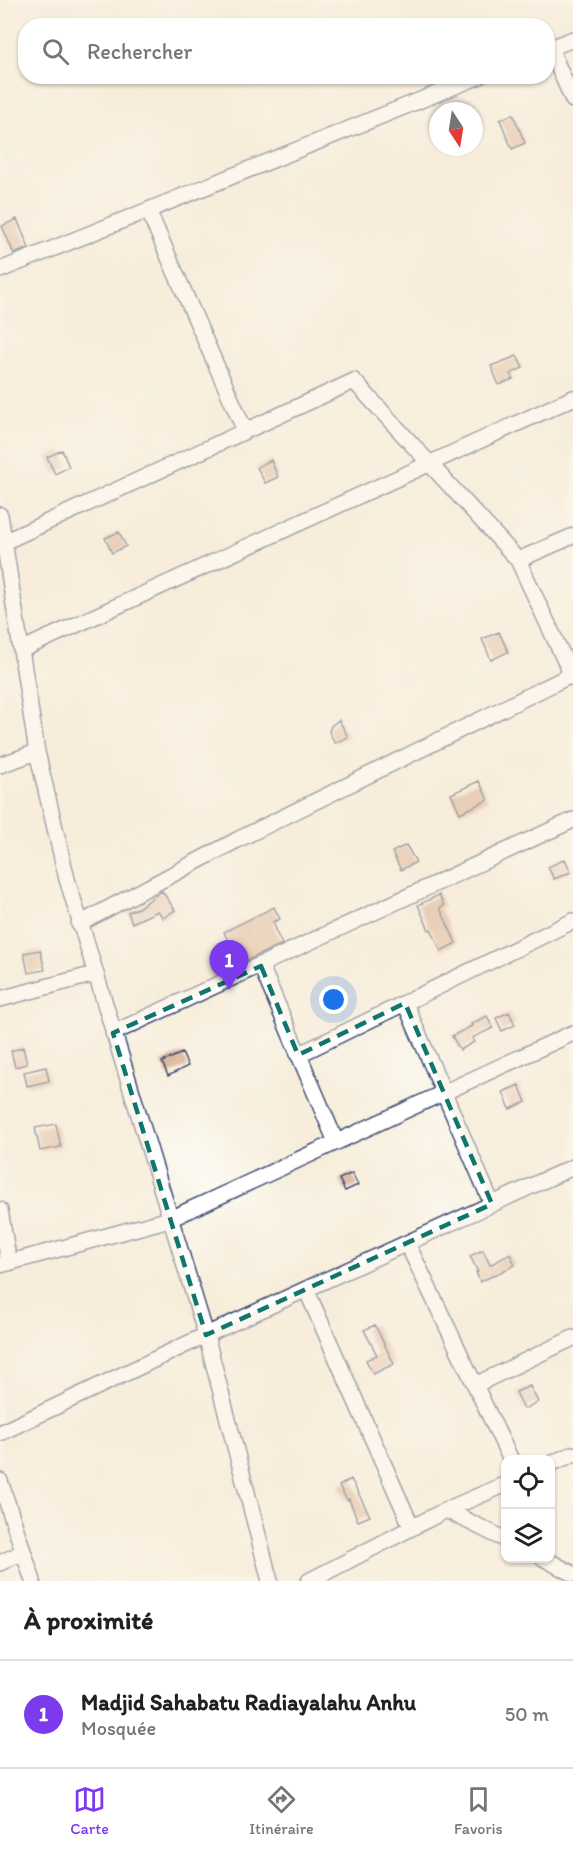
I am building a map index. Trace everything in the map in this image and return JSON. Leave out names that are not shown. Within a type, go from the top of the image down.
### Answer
[{"type":"street","points":[[555,46],[573,39]]},
{"type":"street","points":[[555,62],[573,100]]},
{"type":"street","points":[[0,270],[460,84]]},
{"type":"street","points":[[148,210],[245,431]]},
{"type":"street","points":[[4,542],[354,381],[519,560],[572,676],[239,839],[80,924]]},
{"type":"street","points":[[21,650],[573,398]]},
{"type":"street","points":[[0,515],[37,752],[67,879],[206,1335],[270,1581]]},
{"type":"street","points":[[519,560],[573,536]]},
{"type":"street","points":[[0,765],[37,752]]},
{"type":"street","points":[[113,1033],[573,820]]},
{"type":"street","points":[[298,1054],[573,921]]},
{"type":"street","points":[[261,966],[336,1142]]},
{"type":"street","points":[[0,999],[95,974]]},
{"type":"street","points":[[405,1003],[492,1204]]},
{"type":"street","points":[[0,1210],[4,1264],[170,1219],[573,1033]]},
{"type":"street","points":[[0,1433],[206,1335],[573,1167]]},
{"type":"street","points":[[407,1243],[509,1455]]},
{"type":"street","points":[[306,1289],[412,1528]]},
{"type":"street","points":[[475,1385],[573,1338]]},
{"type":"street","points":[[555,1462],[573,1454]]},
{"type":"street","points":[[0,1481],[33,1581]]},
{"type":"street","points":[[309,1581],[446,1510],[501,1486]]},
{"type":"street","points":[[446,1510],[501,1538]]},
{"type":"street","points":[[0,1563],[23,1552]]},
{"type":"street","points":[[552,1563],[573,1574]]},
{"type":"highlighted area","points":[[261,966],[298,1055],[405,1003],[492,1204],[206,1335],[113,1033]]},
{"type":"building","points":[[513,114],[525,143],[512,149],[500,120]]},
{"type":"building","points":[[17,219],[29,248],[14,254],[2,226]]},
{"type":"building","points":[[517,356],[523,368],[510,374],[513,379],[499,385],[491,366]]},
{"type":"building","points":[[62,450],[69,467],[55,474],[47,457]]},
{"type":"building","points":[[271,460],[278,477],[265,483],[257,467]]},
{"type":"building","points":[[119,532],[126,546],[112,553],[105,538]]},
{"type":"building","points":[[499,632],[508,652],[491,660],[482,639]]},
{"type":"building","points":[[339,720],[348,737],[335,743],[329,732],[331,726]]},
{"type":"building","points":[[479,781],[488,800],[460,813],[451,794]]},
{"type":"building","points":[[406,845],[416,862],[401,870],[392,852]]},
{"type":"building","points":[[565,859],[571,872],[554,879],[548,867]]},
{"type":"building","points":[[162,891],[175,910],[163,918],[158,911],[132,923],[128,912],[138,908]]},
{"type":"building","points":[[439,895],[444,906],[440,908],[456,943],[441,951],[418,905]]},
{"type":"building","points":[[274,907],[280,919],[273,922],[282,944],[239,964],[224,932]]},
{"type":"building","points":[[40,950],[45,970],[28,973],[24,953]]},
{"type":"building","points":[[509,1012],[515,1025],[502,1031],[496,1018]]},
{"type":"building","points":[[487,1016],[493,1028],[472,1038],[474,1042],[460,1050],[452,1036]]},
{"type":"building","points":[[23,1047],[27,1064],[15,1067],[11,1051]]},
{"type":"building","points":[[182,1053],[188,1066],[168,1076],[162,1062]]},
{"type":"building","points":[[46,1067],[49,1081],[27,1086],[24,1072]]},
{"type":"building","points":[[519,1085],[526,1102],[510,1109],[503,1092]]},
{"type":"building","points":[[56,1124],[61,1147],[40,1151],[35,1128]]},
{"type":"building","points":[[352,1173],[358,1185],[345,1191],[339,1179]]},
{"type":"building","points":[[483,1250],[490,1265],[510,1254],[515,1265],[480,1282],[470,1256]]},
{"type":"building","points":[[375,1325],[394,1364],[373,1374],[366,1360],[377,1355],[364,1330]]},
{"type":"building","points":[[530,1386],[538,1402],[524,1409],[516,1392]]},
{"type":"building","points":[[351,1479],[370,1516],[358,1521],[349,1499],[347,1500],[339,1486]]},
{"type":"place","name":"Madjid Sahabatu Radiayalahu Anhu","points":[[229,990]]}]
